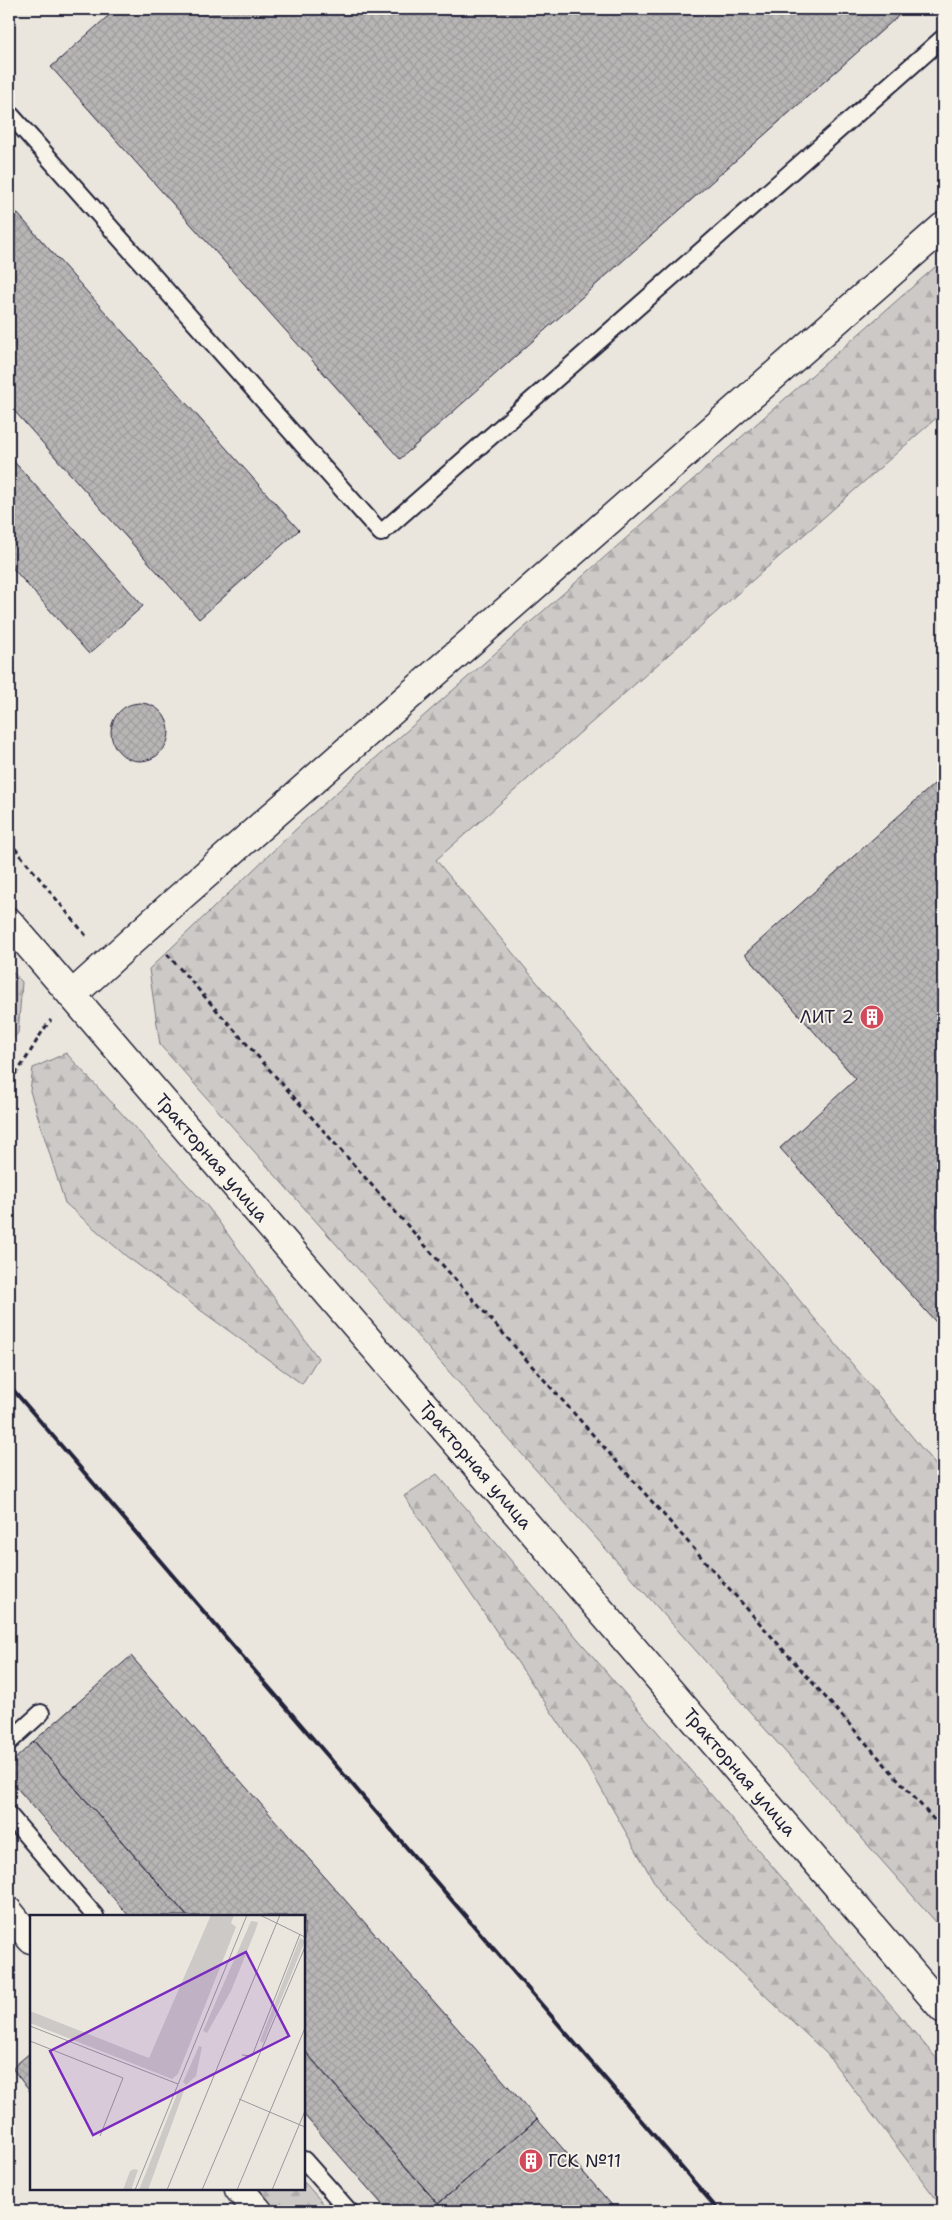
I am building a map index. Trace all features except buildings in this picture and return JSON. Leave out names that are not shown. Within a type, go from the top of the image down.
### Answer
[{"type":"street","points":[[72,995],[943,227]]},
{"type":"street","name":"Тракторная улица","points":[[9,922],[943,2009]]},
{"type":"street","points":[[9,1912],[30,1938]]},
{"type":"street","points":[[240,2190],[258,2211]]},
{"type":"lane","points":[[9,113],[381,534],[943,38]]},
{"type":"lane","points":[[9,1742],[40,1712]]},
{"type":"lane","points":[[9,1815],[95,1915]]},
{"type":"lane","points":[[305,2161],[349,2211]]},
{"type":"path","points":[[9,841],[109,963]]},
{"type":"path","points":[[145,930],[943,1830]]},
{"type":"path","points":[[9,1081],[31,1052],[43,1029],[72,995]]},
{"type":"green space","points":[[943,260],[943,412],[436,860],[943,1474],[943,1930],[160,1045],[149,969],[312,814]]},
{"type":"green space","points":[[9,968],[22,982],[18,1033],[9,1043]]},
{"type":"green space","points":[[66,1053],[208,1207],[318,1358],[302,1384],[126,1256],[65,1203],[30,1091],[33,1068]]},
{"type":"green space","points":[[437,1474],[943,2066],[943,2208],[827,2054],[665,1901],[587,1764],[404,1496]]},
{"type":"green space","points":[[305,2183],[330,2211],[277,2211],[259,2190],[305,2190]]},
{"type":"railway","points":[[9,1385],[719,2211]]},
{"type":"place","name":"ЛИТ 2","points":[[872,1017]]},
{"type":"place","name":"ГСК №11","points":[[531,2161]]}]
